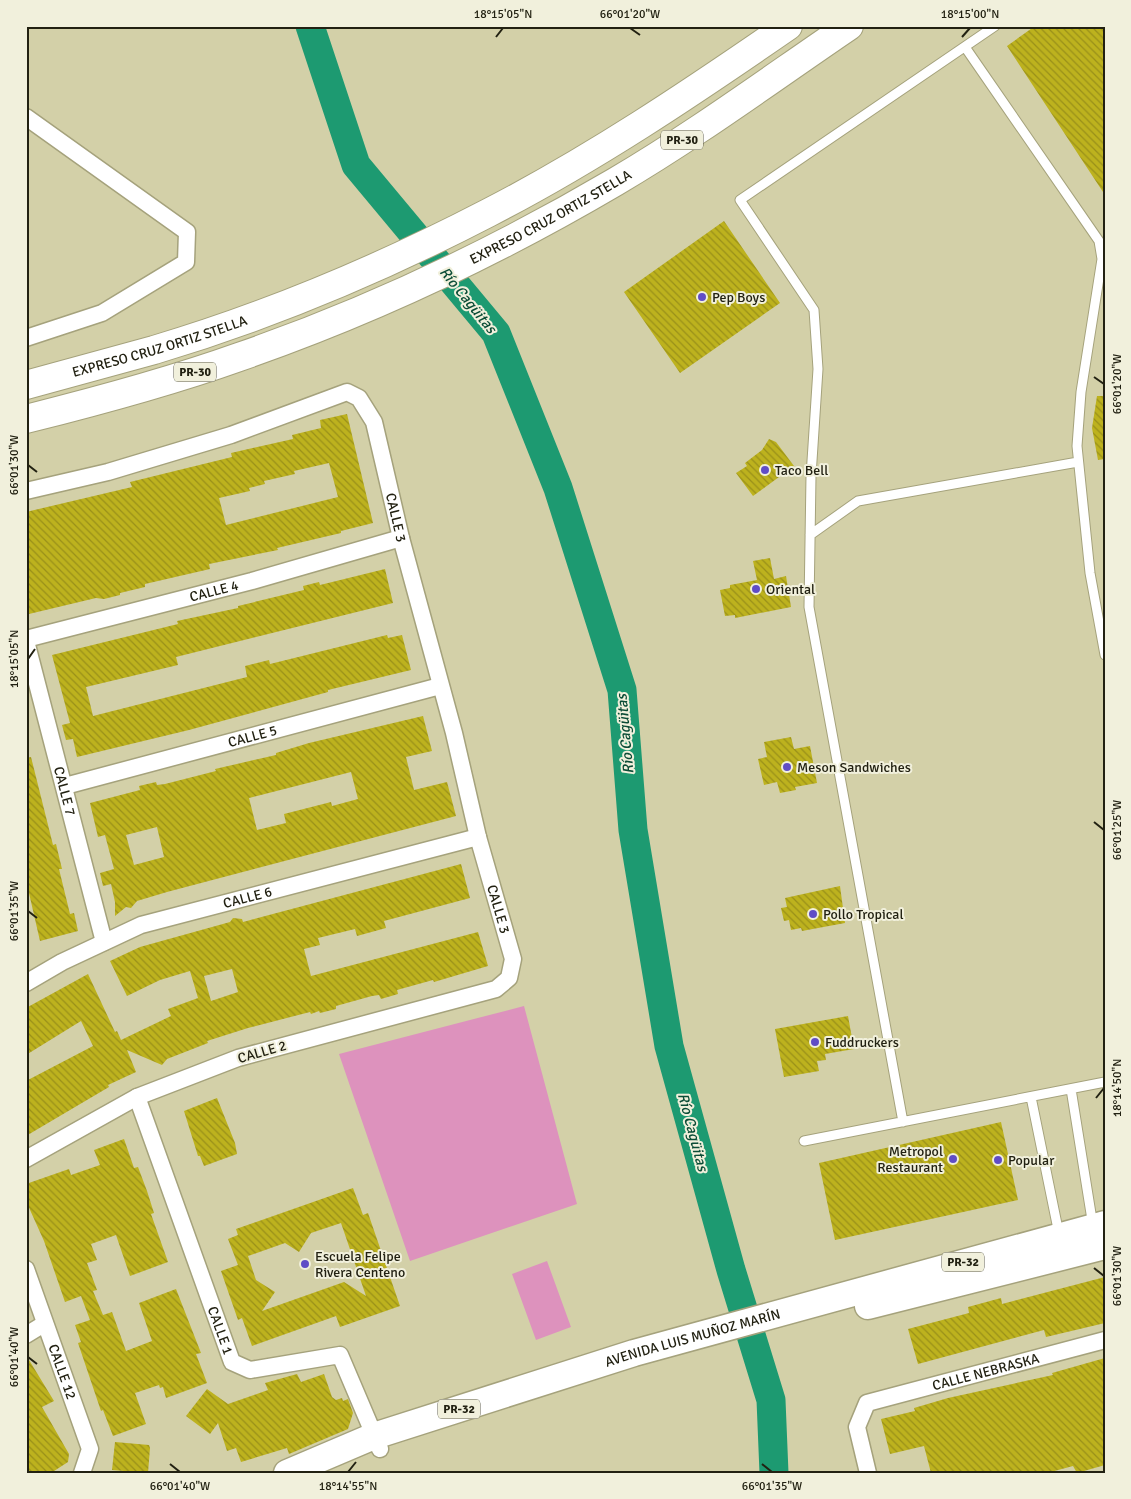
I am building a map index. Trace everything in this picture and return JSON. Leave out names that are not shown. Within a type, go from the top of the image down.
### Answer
[{"type":"highway","name":"EXPRESO CRUZ ORTIZ STELLA","points":[[26,385],[155,349],[234,323],[342,281],[488,213],[655,117],[788,26]]},
{"type":"highway","name":"EXPRESO CRUZ ORTIZ STELLA","points":[[26,419],[179,377],[241,356],[360,310],[507,241],[615,182],[684,139],[849,26]]},
{"type":"main road","name":"AVENIDA LUIS MUÑOZ MARÍN","points":[[286,1473],[636,1361],[823,1309],[1099,1237]]},
{"type":"main road","name":"AVENIDA LUIS MUÑOZ MARÍN","points":[[325,1473],[377,1443]]},
{"type":"street","points":[[26,117],[187,232],[186,262],[102,313],[26,338]]},
{"type":"street","name":"CALLE 3","points":[[26,491],[108,472],[212,440],[347,392],[359,398],[374,422],[401,538],[454,733],[478,837],[513,959],[509,978]]},
{"type":"street","name":"CALLE 4","points":[[26,640],[252,581],[401,538]]},
{"type":"street","name":"CALLE 7","points":[[26,640],[104,942]]},
{"type":"street","name":"CALLE 5","points":[[65,786],[440,686]]},
{"type":"street","name":"CALLE 6","points":[[26,983],[140,925],[478,837]]},
{"type":"street","name":"CALLE 2","points":[[26,1159],[137,1097],[238,1058],[496,989],[509,978]]},
{"type":"street","name":"CALLE 1","points":[[137,1097],[232,1362],[250,1370],[340,1355],[377,1443]]},
{"type":"street","name":"CALLE 12","points":[[26,1269],[90,1449],[82,1473]]},
{"type":"street","points":[[26,1335],[44,1324]]},
{"type":"street","name":"CALLE NEBRASKA","points":[[868,1473],[857,1427],[867,1403],[1105,1340]]},
{"type":"lane","points":[[903,1122],[810,622],[811,476],[818,369],[814,310],[740,200],[995,26]]},
{"type":"lane","points":[[965,47],[1099,242],[1102,251],[1100,280],[1080,392],[1077,429],[1078,462],[1090,573],[1105,655]]},
{"type":"lane","points":[[810,535],[858,501],[1078,462]]},
{"type":"lane","points":[[804,1141],[1105,1082]]},
{"type":"lane","points":[[1071,1089],[1099,1237]]},
{"type":"lane","points":[[1031,1097],[1060,1247]]},
{"type":"shaded area","points":[[524,1006],[577,1204],[410,1261],[339,1054]]},
{"type":"shaded area","points":[[547,1261],[571,1327],[536,1340],[512,1274]]},
{"type":"building","points":[[1035,26],[1105,26],[1105,195],[1007,46]]},
{"type":"building","name":"Pep Boys","points":[[724,221],[780,303],[680,373],[624,292]]},
{"type":"building","points":[[1097,396],[1105,396],[1105,459],[1098,460],[1092,428]]},
{"type":"building","points":[[347,414],[373,523],[341,531],[341,533],[277,548],[278,550],[209,564],[210,569],[145,584],[145,587],[120,593],[120,595],[104,599],[96,598],[29,614],[26,603],[26,512],[132,487],[130,482],[232,457],[231,453],[293,439],[292,435],[321,428],[320,420]],"holes":[[[329,463],[338,497],[226,525],[219,498],[250,491],[249,488],[265,484],[264,481],[295,474],[294,471]]]},
{"type":"building","name":"Taco Bell","points":[[769,439],[776,442],[794,466],[753,496],[736,473],[747,466],[745,463],[762,450]]},
{"type":"building","name":"Oriental","points":[[770,558],[774,579],[786,576],[791,607],[735,618],[735,615],[725,616],[720,590],[730,588],[730,585],[757,580],[753,561]]},
{"type":"building","points":[[385,569],[393,603],[176,657],[178,665],[86,687],[93,716],[247,677],[245,666],[269,660],[270,664],[387,635],[388,638],[402,635],[411,670],[328,690],[328,692],[189,730],[77,757],[73,739],[66,740],[62,725],[70,723],[52,655],[178,624],[177,621],[238,608],[238,606],[304,590],[303,586],[319,582],[320,585]]},
{"type":"building","points":[[423,716],[432,751],[406,757],[414,790],[447,782],[456,816],[167,892],[137,901],[131,908],[126,907],[115,916],[115,902],[111,884],[103,886],[100,873],[114,869],[105,835],[98,837],[90,803],[140,790],[139,786],[156,782],[157,785],[165,784],[216,771],[215,769],[276,755],[276,753],[309,743]],"holes":[[[351,772],[358,799],[332,806],[331,802],[284,814],[286,823],[257,830],[249,798]],[[157,827],[164,857],[134,865],[126,835]]]},
{"type":"building","name":"Meson Sandwiches","points":[[791,737],[794,749],[810,746],[817,783],[795,787],[796,790],[780,793],[777,782],[764,785],[758,759],[767,757],[764,742]]},
{"type":"building","points":[[31,757],[53,845],[56,844],[62,869],[59,869],[70,914],[74,913],[78,931],[40,941],[26,880],[26,758]]},
{"type":"building","points":[[461,864],[470,898],[384,921],[386,928],[357,936],[355,929],[318,938],[320,945],[304,949],[311,976],[478,932],[488,966],[434,982],[433,980],[397,990],[398,994],[381,999],[379,995],[372,996],[336,1006],[336,1009],[320,1013],[319,1011],[311,1014],[310,1012],[248,1028],[207,1041],[208,1043],[167,1059],[162,1065],[127,1050],[136,1072],[108,1085],[109,1087],[26,1136],[26,1081],[93,1046],[81,1021],[26,1055],[26,1008],[88,974],[115,1032],[117,1031],[121,1040],[171,1016],[168,1009],[198,998],[190,971],[160,980],[127,996],[110,961],[140,947],[230,922],[233,918],[242,919],[243,922]],"holes":[[[232,969],[238,992],[211,1001],[204,976]]]},
{"type":"building","name":"Pollo Tropical","points":[[840,886],[845,923],[802,931],[801,928],[791,930],[789,920],[784,921],[781,908],[787,907],[785,898]]},
{"type":"building","name":"Fuddruckers","points":[[848,1016],[854,1049],[825,1054],[826,1060],[817,1061],[819,1071],[784,1077],[775,1029]]},
{"type":"building","points":[[217,1098],[235,1143],[237,1154],[204,1166],[200,1156],[198,1156],[184,1111]]},
{"type":"building","points":[[1001,1122],[1018,1200],[835,1240],[819,1163]]},
{"type":"building","points":[[124,1139],[134,1168],[138,1167],[147,1191],[154,1213],[151,1214],[168,1262],[130,1276],[116,1235],[91,1244],[97,1260],[87,1263],[97,1290],[93,1291],[103,1315],[112,1312],[126,1351],[152,1341],[139,1303],[176,1289],[201,1353],[196,1354],[207,1383],[166,1398],[163,1387],[160,1388],[159,1385],[135,1393],[146,1424],[113,1436],[103,1410],[101,1411],[78,1343],[81,1342],[75,1325],[90,1320],[81,1296],[65,1302],[44,1241],[26,1201],[26,1184],[69,1169],[71,1175],[100,1165],[94,1150]]},
{"type":"building","points":[[353,1188],[363,1215],[368,1213],[400,1306],[340,1327],[336,1316],[252,1346],[242,1318],[238,1320],[221,1271],[238,1265],[228,1239],[238,1235],[236,1229]],"holes":[[[341,1223],[366,1296],[344,1282],[262,1311],[275,1292],[256,1280],[248,1256],[285,1243],[299,1252],[311,1233]]]},
{"type":"building","points":[[1105,1277],[1105,1323],[1046,1337],[1044,1330],[918,1364],[908,1329],[969,1313],[968,1307],[1001,1298],[1002,1304]]},
{"type":"building","points":[[26,1355],[54,1401],[42,1407],[69,1454],[68,1462],[51,1473],[26,1473]]},
{"type":"building","points":[[1105,1358],[1105,1465],[1077,1473],[1073,1466],[1047,1473],[931,1473],[924,1446],[890,1454],[881,1419],[915,1411],[914,1408],[948,1398],[1053,1375],[1052,1373]]},
{"type":"building","points":[[297,1374],[301,1382],[324,1374],[332,1397],[336,1400],[342,1398],[343,1401],[348,1399],[353,1413],[348,1429],[289,1454],[287,1448],[241,1462],[236,1448],[227,1451],[218,1423],[210,1434],[186,1416],[207,1389],[228,1404],[268,1390],[265,1383]]},
{"type":"building","points":[[115,1442],[149,1445],[148,1473],[112,1470]]},
{"type":"waterway","name":"Río Cagüitas","points":[[310,26],[356,165],[496,333],[558,488],[622,690],[633,830],[669,1046],[731,1270],[771,1400],[774,1473]]},
{"type":"place","name":"Pep Boys","points":[[702,297]]},
{"type":"place","name":"Taco Bell","points":[[765,470]]},
{"type":"place","name":"Oriental","points":[[756,589]]},
{"type":"place","name":"Meson Sandwiches","points":[[787,767]]},
{"type":"place","name":"Pollo Tropical","points":[[813,914]]},
{"type":"place","name":"Fuddruckers","points":[[815,1042]]},
{"type":"place","name":"Metropol Restaurant","points":[[953,1159]]},
{"type":"place","name":"Popular","points":[[998,1160]]},
{"type":"place","name":"Escuela Felipe Rivera Centeno","points":[[305,1264]]}]
